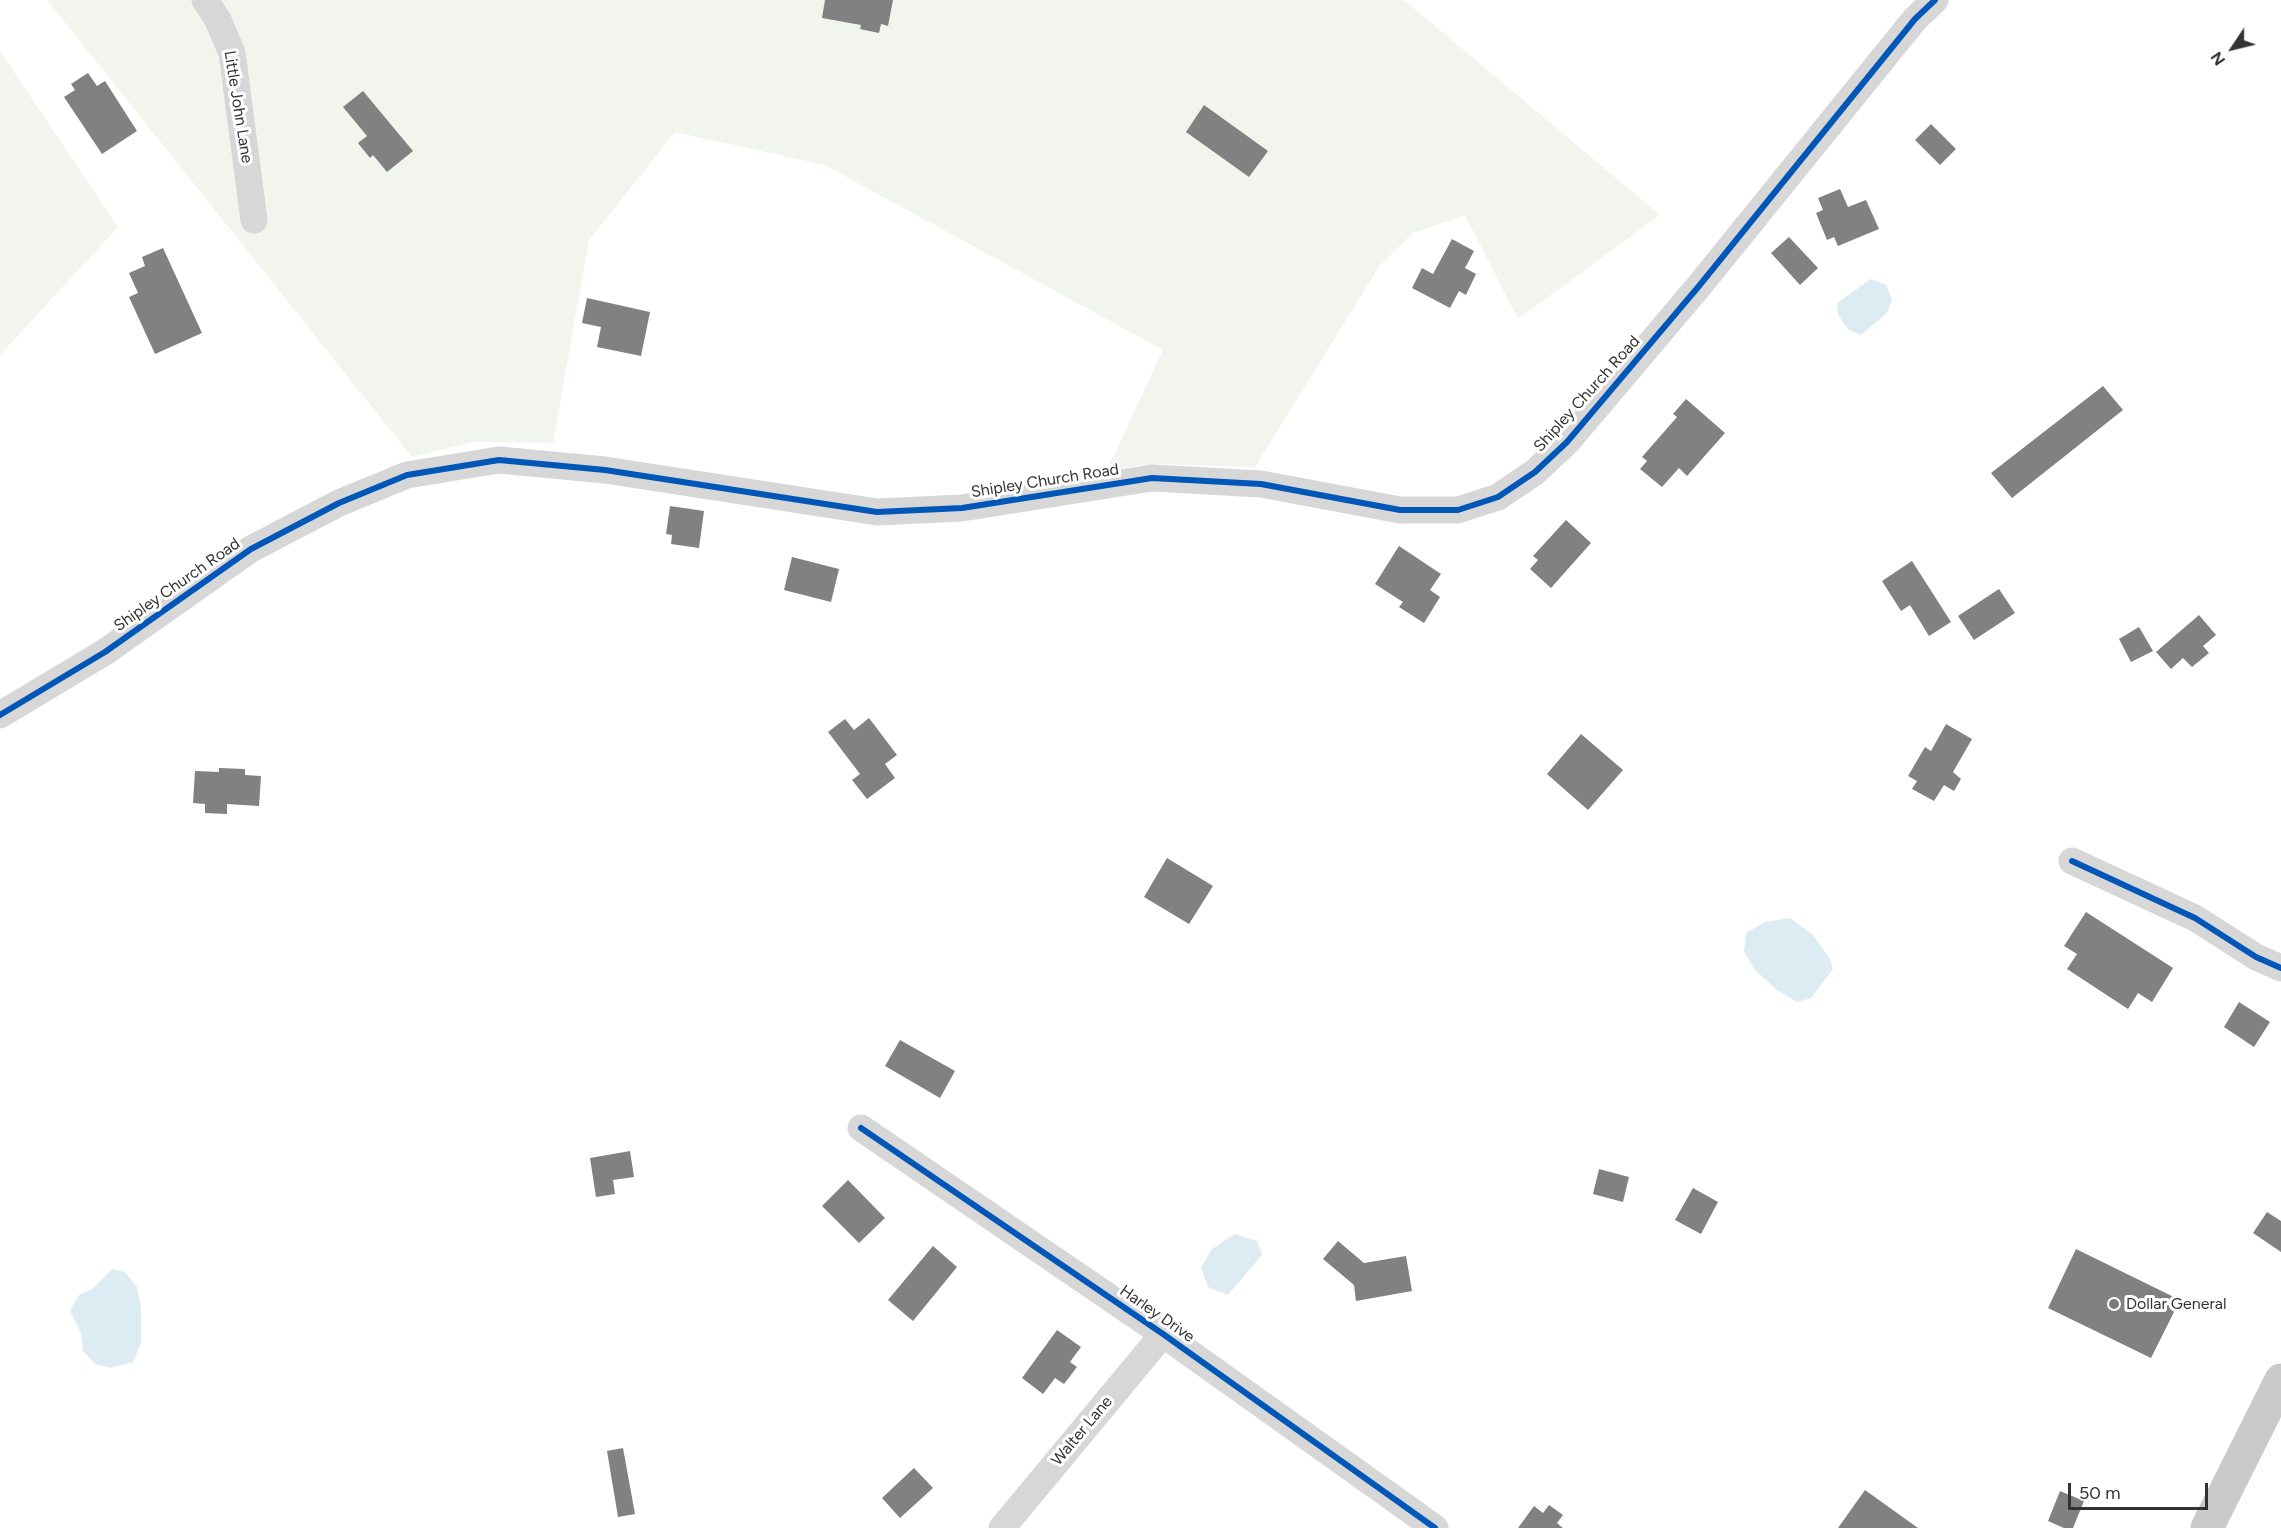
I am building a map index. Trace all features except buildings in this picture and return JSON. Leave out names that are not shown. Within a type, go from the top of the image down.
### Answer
[{"type":"main road","points":[[2207,1528],[2281,1380]]},
{"type":"street","name":"Little John Lane","points":[[205,0],[218,20],[232,53],[254,220]]},
{"type":"street","name":"Shipley Church Road","points":[[0,715],[105,652],[251,549],[339,503],[407,475],[499,460],[605,470],[877,512],[962,507],[1152,478],[1260,484],[1400,510],[1458,510],[1498,497],[1534,472],[1567,442],[1699,286],[1915,20],[1935,0]]},
{"type":"street","points":[[2072,861],[2195,918],[2256,957],[2281,968]]},
{"type":"street","name":"Harley Drive","points":[[861,1128],[1163,1334],[1435,1528]]},
{"type":"street","name":"Walter Lane","points":[[1002,1528],[1163,1334]]},
{"type":"shaded area","points":[[47,0],[1404,0],[1660,215],[1518,319],[1465,215],[1413,233],[1380,265],[1255,467],[1153,464],[1107,470],[1163,350],[825,165],[675,132],[589,240],[553,443],[473,442],[412,457]]},
{"type":"shaded area","points":[[0,51],[118,227],[0,355]]},
{"type":"shaded area","points":[[1871,279],[1886,285],[1892,299],[1887,313],[1861,335],[1849,330],[1838,315],[1837,303]]},
{"type":"shaded area","points":[[1790,918],[1813,935],[1830,959],[1833,969],[1811,998],[1797,1002],[1777,990],[1755,970],[1744,952],[1746,933],[1765,922]]},
{"type":"shaded area","points":[[1235,1234],[1257,1241],[1262,1255],[1228,1295],[1208,1287],[1201,1268],[1212,1249]]},
{"type":"shaded area","points":[[112,1269],[125,1272],[137,1287],[141,1308],[141,1343],[133,1362],[111,1368],[95,1364],[83,1351],[81,1333],[70,1311],[79,1295],[92,1289]]},
{"type":"cycle path","points":[[0,715],[105,652],[251,549],[339,503],[407,475],[499,460],[605,470],[877,512],[962,508],[1152,478],[1261,484],[1400,510],[1458,510],[1498,497],[1535,472],[1567,442],[1699,286],[1915,19],[1935,0]]},
{"type":"cycle path","points":[[2072,861],[2195,918],[2256,957],[2281,968]]},
{"type":"cycle path","points":[[861,1128],[1163,1334],[1435,1528]]},
{"type":"place","name":"Dollar General","points":[[2114,1304]]}]
